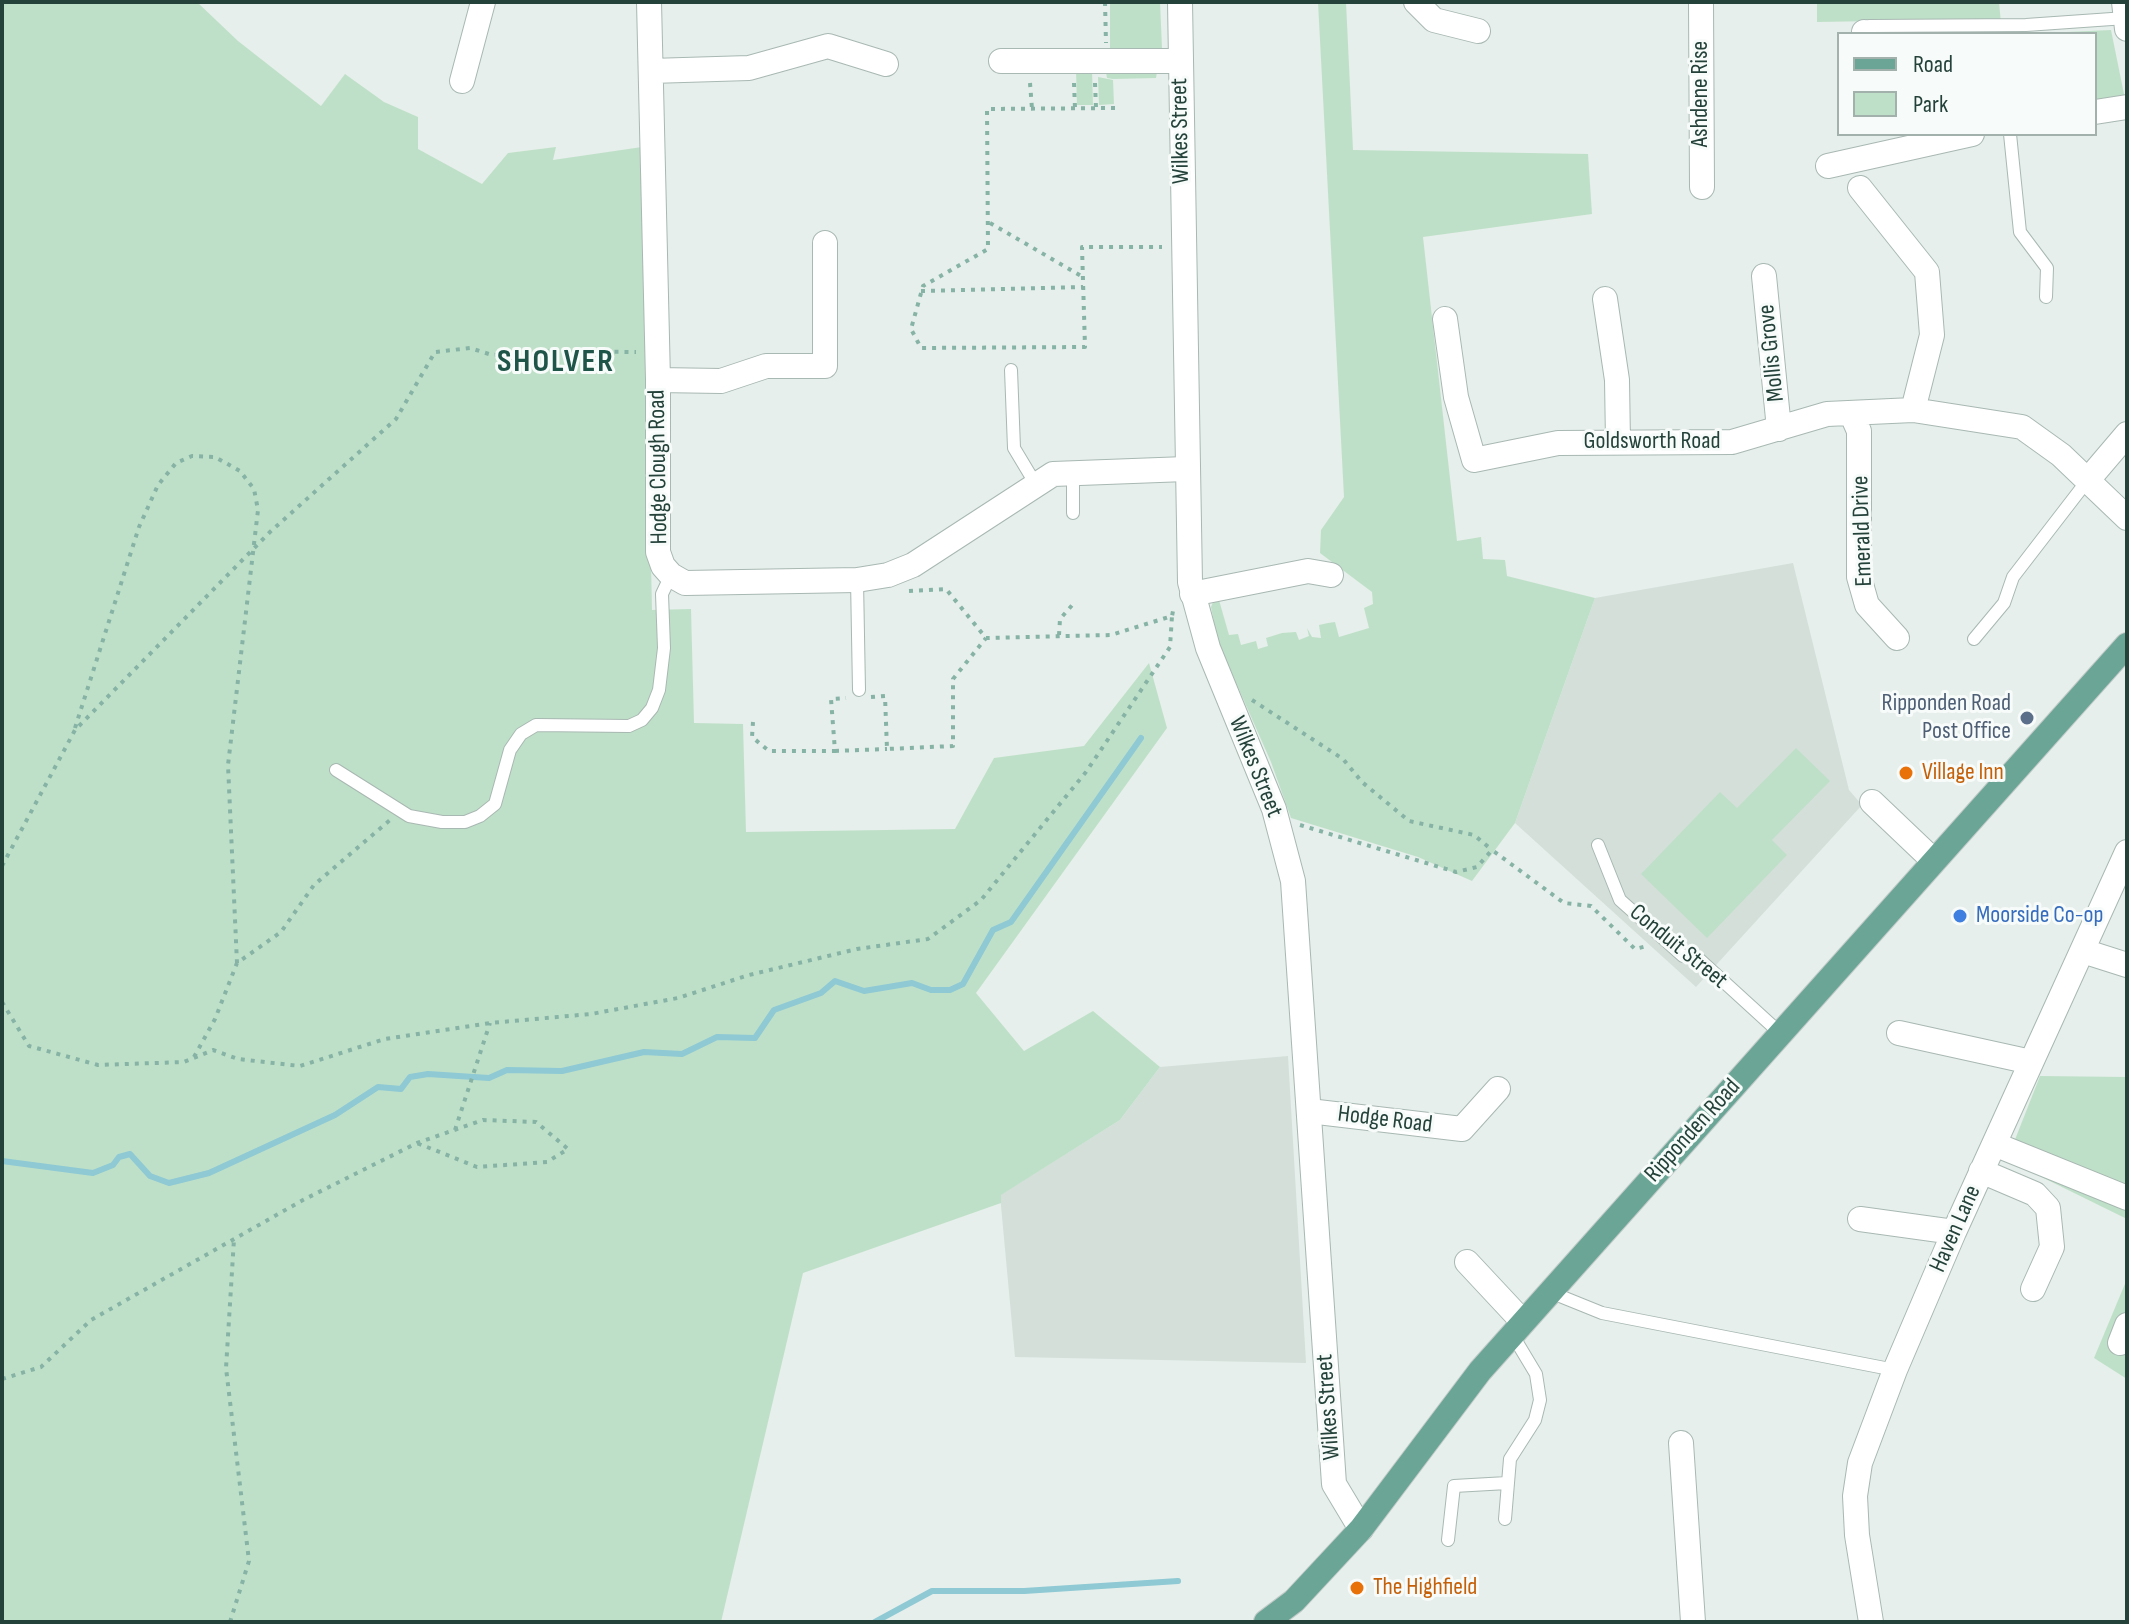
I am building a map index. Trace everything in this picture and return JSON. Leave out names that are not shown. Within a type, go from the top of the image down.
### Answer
[{"type":"main road","name":"Ripponden Road","points":[[1266,1622],[1294,1601],[1361,1529],[1480,1371],[1517,1328],[2127,645]]},
{"type":"street","points":[[462,81],[483,2]]},
{"type":"street","name":"Hodge Clough Road","points":[[649,2],[658,352],[658,552],[663,566],[671,575],[685,583],[857,580],[883,576],[913,565],[1053,474],[1186,469]]},
{"type":"street","name":"Wilkes Street","points":[[1180,2],[1186,469],[1192,594],[1228,700],[1278,821],[1293,881],[1334,1484],[1361,1529]]},
{"type":"street","points":[[1416,2],[1434,20],[1478,31]]},
{"type":"street","name":"Ashdene Rise","points":[[1701,2],[1702,187]]},
{"type":"street","points":[[651,71],[749,68],[828,46],[886,64]]},
{"type":"street","points":[[1001,61],[1180,61]]},
{"type":"street","points":[[2097,112],[2127,107]]},
{"type":"street","points":[[1828,166],[1869,145],[1953,136]]},
{"type":"street","points":[[1860,188],[1927,272],[1932,335],[1913,410]]},
{"type":"street","points":[[658,380],[721,381],[766,366],[825,366],[825,243]]},
{"type":"street","name":"Mollis Grove","points":[[1764,276],[1779,429]]},
{"type":"street","points":[[1605,299],[1617,380],[1618,442]]},
{"type":"street","name":"Goldsworth Road","points":[[1445,319],[1456,397],[1474,460],[1558,443],[1732,442],[1803,419],[1913,410],[2022,427],[2061,455],[2127,518]]},
{"type":"street","name":"Emerald Drive","points":[[1851,413],[1859,431],[1859,577],[1867,605],[1897,638]]},
{"type":"street","points":[[2087,481],[2127,434]]},
{"type":"street","points":[[1192,594],[1308,571],[1331,575]]},
{"type":"street","points":[[1872,802],[1934,861]]},
{"type":"street","name":"Haven Lane","points":[[1871,1622],[1857,1535],[1856,1482],[1895,1370],[1954,1232],[2127,852]]},
{"type":"street","points":[[2083,951],[2127,965]]},
{"type":"street","points":[[1899,1033],[2031,1062]]},
{"type":"street","name":"Hodge Road","points":[[1309,1111],[1462,1129],[1498,1089]]},
{"type":"street","points":[[1994,1144],[2127,1198]]},
{"type":"street","points":[[1981,1171],[2035,1194],[2048,1208],[2052,1247],[2033,1289]]},
{"type":"street","points":[[1860,1219],[1954,1232]]},
{"type":"street","points":[[1467,1262],[1517,1328]]},
{"type":"street","points":[[1681,1443],[1693,1622]]},
{"type":"lane","points":[[1865,32],[1869,26],[2126,21]]},
{"type":"lane","points":[[2010,136],[2020,232],[2047,268],[2046,297]]},
{"type":"lane","points":[[1011,370],[1014,448],[1035,483]]},
{"type":"lane","points":[[1073,471],[1073,513]]},
{"type":"lane","points":[[1974,639],[2004,603],[2013,577],[2087,481]]},
{"type":"lane","points":[[336,770],[401,811],[442,822],[465,822],[495,804],[510,750],[528,729],[536,725],[629,726],[642,720],[659,690],[664,648],[662,594],[671,575]]},
{"type":"lane","points":[[857,580],[859,690]]},
{"type":"lane","name":"Conduit Street","points":[[1598,845],[1620,900],[1683,956],[1700,960],[1780,1033]]},
{"type":"lane","points":[[1550,1292],[1602,1313],[1895,1370]]},
{"type":"lane","points":[[1505,1519],[1510,1459],[1535,1420],[1540,1400],[1534,1368],[1517,1328]]},
{"type":"lane","points":[[1448,1540],[1454,1486],[1507,1483]]},
{"type":"path","points":[[1105,2],[1107,61]]},
{"type":"path","points":[[1115,108],[987,109],[988,249],[923,286],[911,329],[921,348],[1085,347],[1082,247],[1183,247]]},
{"type":"path","points":[[990,223],[1083,277]]},
{"type":"path","points":[[921,291],[1083,287]]},
{"type":"path","points":[[75,730],[253,550],[396,419],[435,352],[470,348],[492,355],[543,351],[658,352]]},
{"type":"path","points":[[2,866],[75,730],[139,527],[158,485],[176,463],[192,456],[215,457],[240,471],[254,489],[258,510],[228,765],[237,963],[215,1019],[193,1058]]},
{"type":"path","points":[[883,576],[883,592],[946,589],[986,638]]},
{"type":"path","points":[[2,1002],[29,1046],[98,1065],[184,1062],[213,1050],[238,1059],[300,1066],[385,1039],[490,1023],[591,1014],[678,998],[749,975],[857,949],[928,939],[981,900],[1086,772],[1170,647],[1175,593],[1192,594]]},
{"type":"path","points":[[1058,636],[1060,619],[1074,603]]},
{"type":"path","points":[[753,722],[752,737],[769,751],[953,746],[953,679],[986,638],[1111,635],[1172,616]]},
{"type":"path","points":[[1228,700],[1241,693],[1343,759],[1362,782],[1409,821],[1474,835],[1564,903],[1591,906],[1635,949],[1652,945]]},
{"type":"path","points":[[835,751],[831,699],[885,696],[887,749]]},
{"type":"path","points":[[237,963],[281,932],[314,885],[401,811]]},
{"type":"path","points":[[1278,821],[1456,872],[1477,867],[1492,850]]},
{"type":"path","points":[[455,1130],[490,1023]]},
{"type":"path","points":[[2,1379],[41,1367],[91,1320],[234,1239],[417,1143],[483,1120],[536,1122],[568,1149],[547,1162],[477,1167],[417,1143]]},
{"type":"path","points":[[230,1622],[249,1561],[226,1368],[234,1239]]},
{"type":"shaded area","points":[[1793,563],[1849,790],[1862,805],[1696,987],[1515,823],[1595,598]]},
{"type":"shaded area","points":[[1288,1056],[1306,1363],[1015,1357],[1000,1195],[1120,1120],[1160,1067]]},
{"type":"green space","points":[[2,2],[197,2],[238,41],[321,106],[345,74],[384,102],[418,117],[418,149],[482,184],[508,153],[556,147],[553,160],[642,147],[652,610],[691,609],[694,723],[743,724],[746,832],[955,829],[994,758],[1084,746],[1149,663],[1167,728],[976,993],[1024,1051],[1093,1011],[1160,1067],[1120,1120],[1001,1195],[1001,1203],[803,1273],[721,1622],[2,1622]]},
{"type":"green space","points":[[1110,2],[1160,2],[1162,48],[1110,50]]},
{"type":"green space","points":[[1318,2],[1346,2],[1353,150],[1588,154],[1592,214],[1423,237],[1457,541],[1481,537],[1483,559],[1505,560],[1507,576],[1595,598],[1515,823],[1472,881],[1418,857],[1291,818],[1271,762],[1218,642],[1211,607],[1213,602],[1219,600],[1229,635],[1238,634],[1241,645],[1256,641],[1258,649],[1268,646],[1266,638],[1282,633],[1296,632],[1299,640],[1309,636],[1307,628],[1312,637],[1321,638],[1319,625],[1328,623],[1335,622],[1339,637],[1369,628],[1364,608],[1373,604],[1372,592],[1320,553],[1321,530],[1344,497]]},
{"type":"green space","points":[[1817,2],[1999,2],[2002,32],[1873,32],[1875,21],[1817,22]]},
{"type":"green space","points":[[2111,30],[2125,99],[2097,104],[2097,32],[2066,32]]},
{"type":"green space","points":[[1076,69],[1092,69],[1093,105],[1077,105]]},
{"type":"green space","points":[[1106,72],[1157,72],[1156,78],[1113,79],[1107,78]]},
{"type":"green space","points":[[1098,77],[1113,80],[1114,104],[1099,105]]},
{"type":"green space","points":[[1796,748],[1830,781],[1772,840],[1787,855],[1707,938],[1641,874],[1720,792],[1737,808]]},
{"type":"green space","points":[[2040,1076],[2127,1077],[2127,1219],[2007,1160]]},
{"type":"green space","points":[[2127,1279],[2127,1379],[2094,1358]]},
{"type":"waterway","points":[[2,1161],[93,1173],[130,1154],[150,1176],[169,1183],[209,1173],[335,1115],[378,1087],[401,1089],[410,1077],[428,1074],[489,1078],[507,1070],[562,1071],[644,1052],[682,1054],[717,1037],[755,1038],[774,1010],[821,993],[835,981],[864,991],[912,983],[931,990],[950,990],[963,984],[993,930],[1011,922],[1141,738]]},
{"type":"waterway","points":[[875,1622],[932,1591],[1024,1591],[1178,1581]]},
{"type":"place","name":"Ripponden Road Post Office","points":[[2027,718]]},
{"type":"place","name":"Village Inn","points":[[1906,773]]},
{"type":"place","name":"Moorside Co-op","points":[[1960,916]]},
{"type":"place","name":"The Highfield","points":[[1357,1588]]},
{"type":"district","name":"SHOLVER","points":[[556,363]]}]
